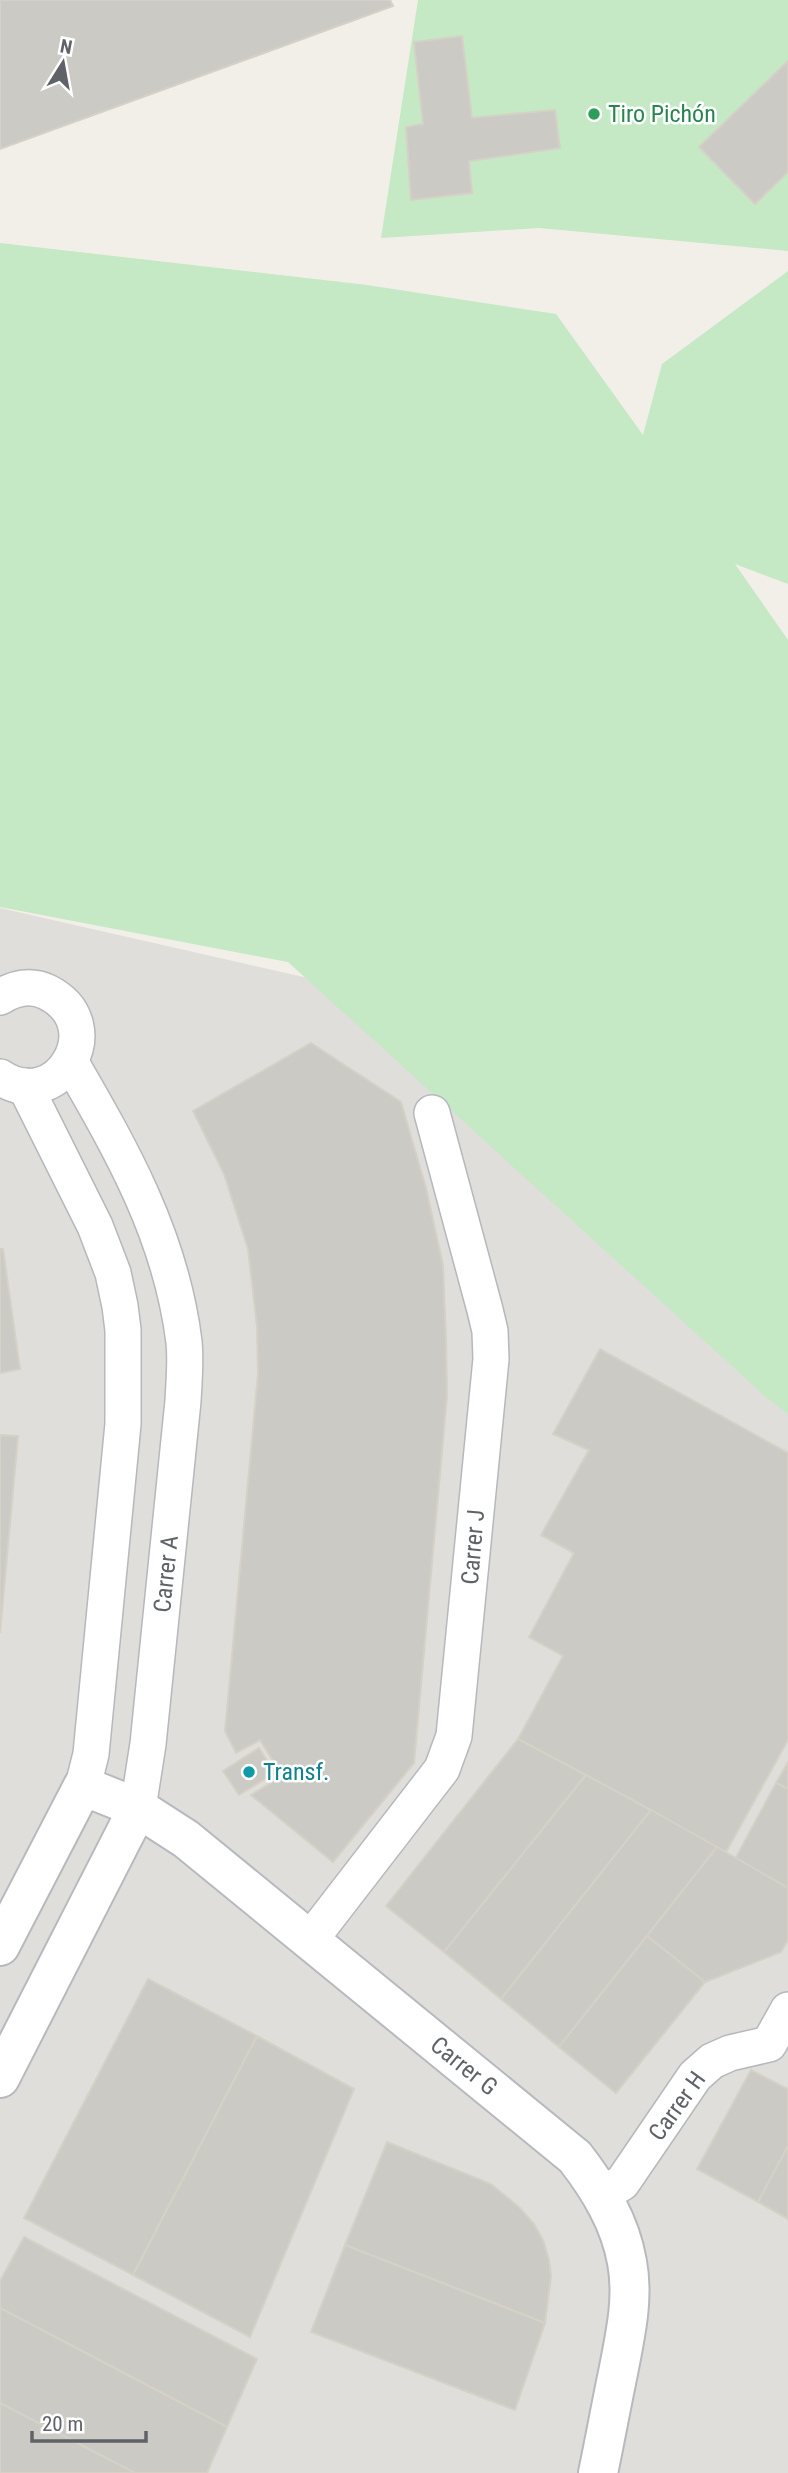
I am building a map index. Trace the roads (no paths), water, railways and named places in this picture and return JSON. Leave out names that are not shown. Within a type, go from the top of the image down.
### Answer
[{"type":"street","points":[[0,997],[23,988],[40,989],[58,997],[74,1020],[77,1037],[75,1051],[65,1070],[51,1081],[42,1085],[12,1082]]},
{"type":"street","name":"Carrer A","points":[[0,2078],[138,1808],[148,1744],[183,1401],[184,1345],[178,1301],[168,1260],[122,1152],[70,1061]]},
{"type":"street","points":[[0,1946],[83,1786],[91,1754],[123,1424],[123,1330],[113,1273],[95,1226],[12,1082]]},
{"type":"street","name":"Carrer J","points":[[310,1940],[442,1769],[454,1736],[491,1359],[490,1331],[485,1310],[432,1113]]},
{"type":"street","name":"Carrer G","points":[[83,1786],[138,1808],[186,1839],[575,2157],[601,2194],[621,2236],[628,2262],[628,2323],[598,2473]]},
{"type":"street","name":"Carrer H","points":[[601,2194],[622,2183],[695,2076],[712,2061],[730,2053],[779,2049],[788,2010]]},
{"type":"place","name":"Tiro Pichón","points":[[594,114]]},
{"type":"place","name":"Transf.","points":[[249,1772]]}]
